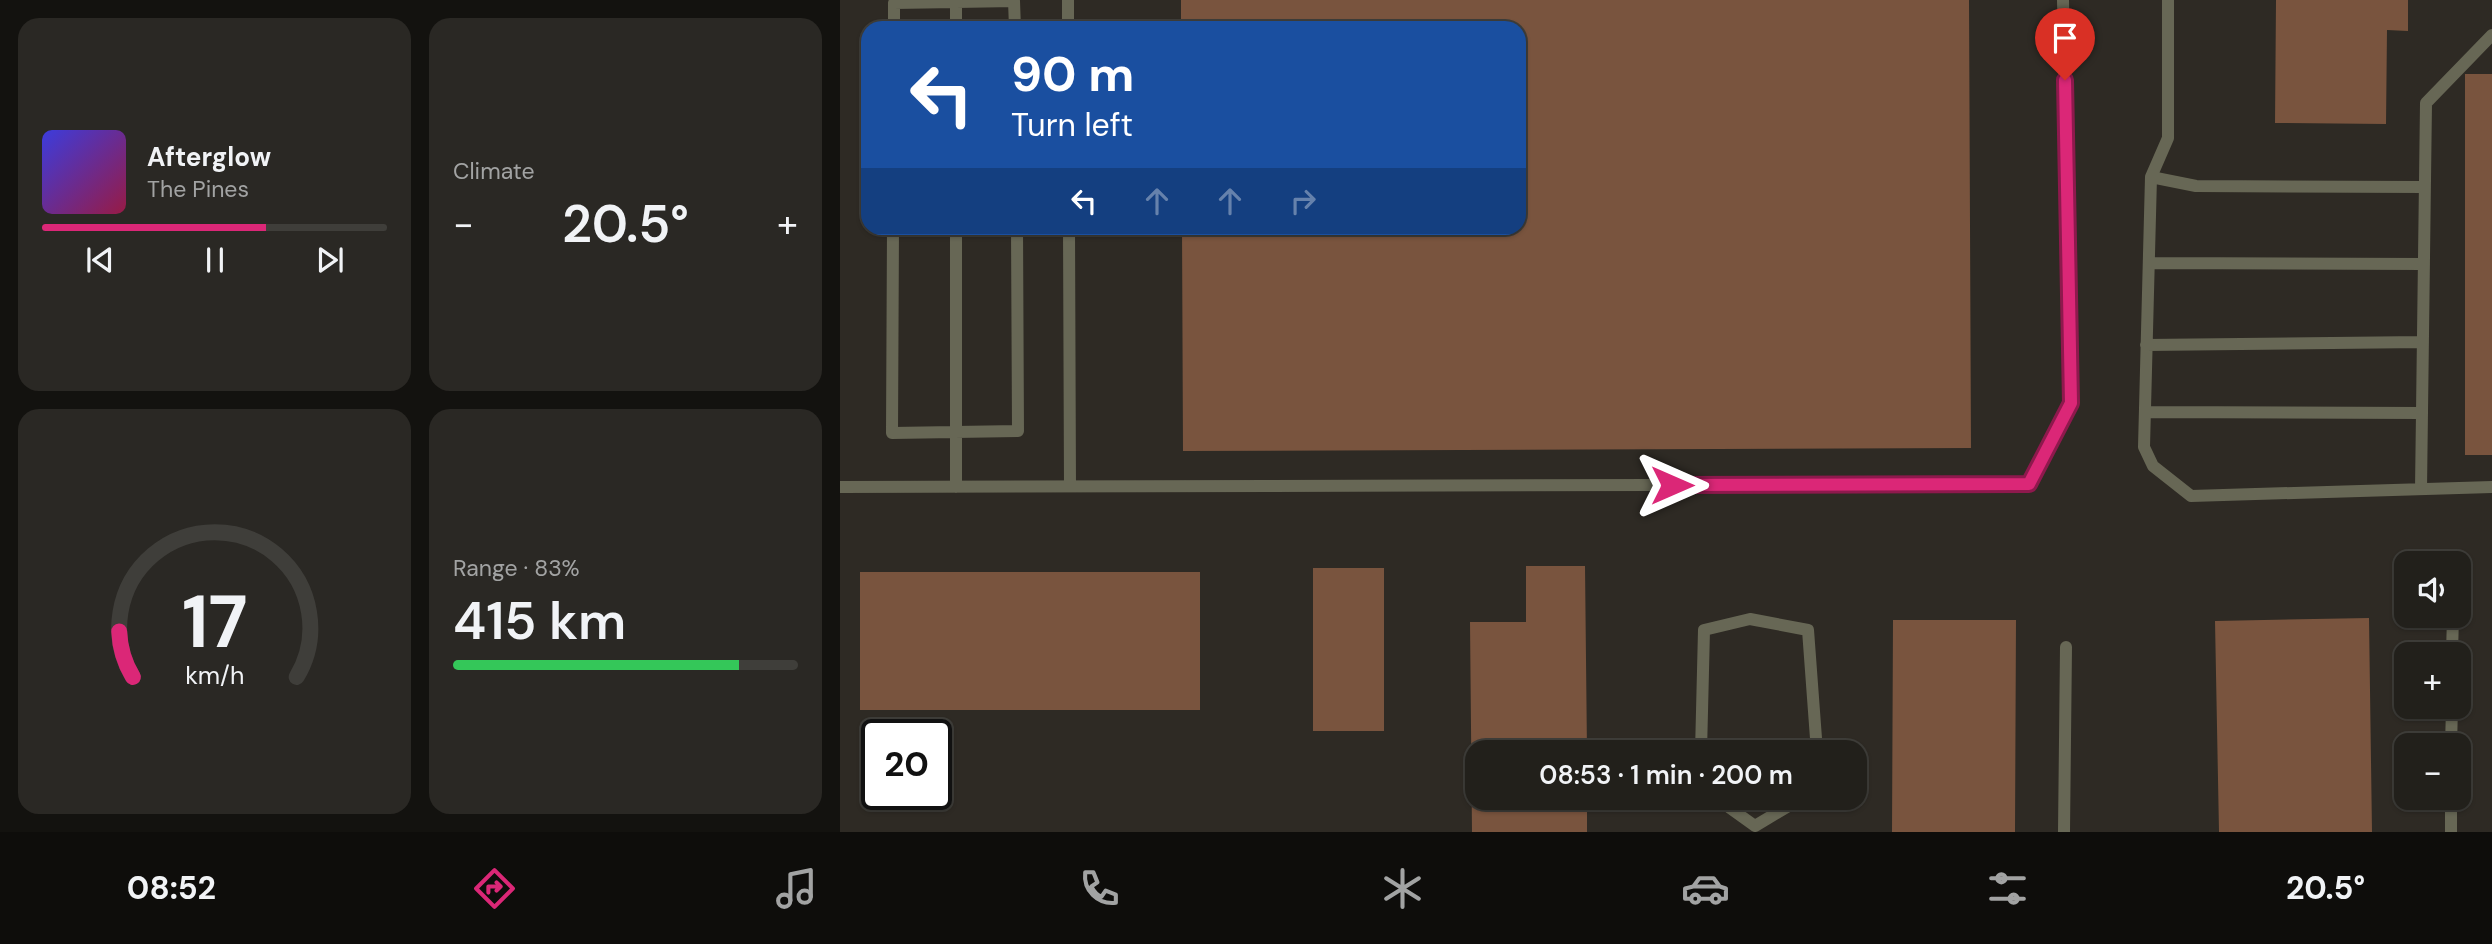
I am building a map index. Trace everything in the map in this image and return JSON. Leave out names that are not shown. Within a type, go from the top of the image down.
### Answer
[{"type":"lane","points":[[1068,0],[1068,21]]},
{"type":"lane","points":[[840,487],[2029,484],[2071,403],[2063,0]]},
{"type":"lane","points":[[2168,0],[2168,138],[2151,177],[2144,447],[2153,466],[2191,496],[2492,487]]},
{"type":"lane","points":[[894,21],[894,3],[1014,1],[1015,21]]},
{"type":"lane","points":[[956,2],[956,21]]},
{"type":"lane","points":[[2421,489],[2426,103],[2492,35]]},
{"type":"lane","points":[[2151,177],[2196,187],[2425,187]]},
{"type":"lane","points":[[893,235],[892,432],[1018,431],[1017,235]]},
{"type":"lane","points":[[956,235],[956,487]]},
{"type":"lane","points":[[1069,235],[1070,486]]},
{"type":"lane","points":[[2149,263],[2424,264]]},
{"type":"lane","points":[[2147,345],[2423,342]]},
{"type":"lane","points":[[2145,412],[2422,413]]},
{"type":"lane","points":[[1701,740],[1704,630],[1750,619],[1808,630],[1816,740]]},
{"type":"lane","points":[[2064,832],[2066,647]]},
{"type":"lane","points":[[1731,810],[1755,829],[1784,810]]},
{"type":"lane","points":[[2451,810],[2451,832]]},
{"type":"building","points":[[1181,0],[1969,0],[1971,448],[1183,451],[1182,235],[1526,235],[1526,21],[1181,21]]},
{"type":"building","points":[[2276,0],[2408,0],[2408,31],[2387,30],[2386,124],[2275,123]]},
{"type":"building","points":[[2465,74],[2492,74],[2492,455],[2465,455]]},
{"type":"building","points":[[1526,566],[1585,566],[1587,740],[1471,740],[1470,622],[1526,622]]},
{"type":"building","points":[[1313,568],[1384,568],[1384,731],[1313,731]]},
{"type":"building","points":[[860,572],[1200,572],[1200,710],[860,710]]},
{"type":"building","points":[[2369,618],[2372,832],[2219,832],[2215,621]]},
{"type":"building","points":[[1893,620],[2016,620],[2015,832],[1892,832]]},
{"type":"building","points":[[1472,810],[1587,810],[1587,832],[1472,832]]},
{"type":"route","points":[[1672,485],[2029,484],[2071,403],[2065,80]]}]
